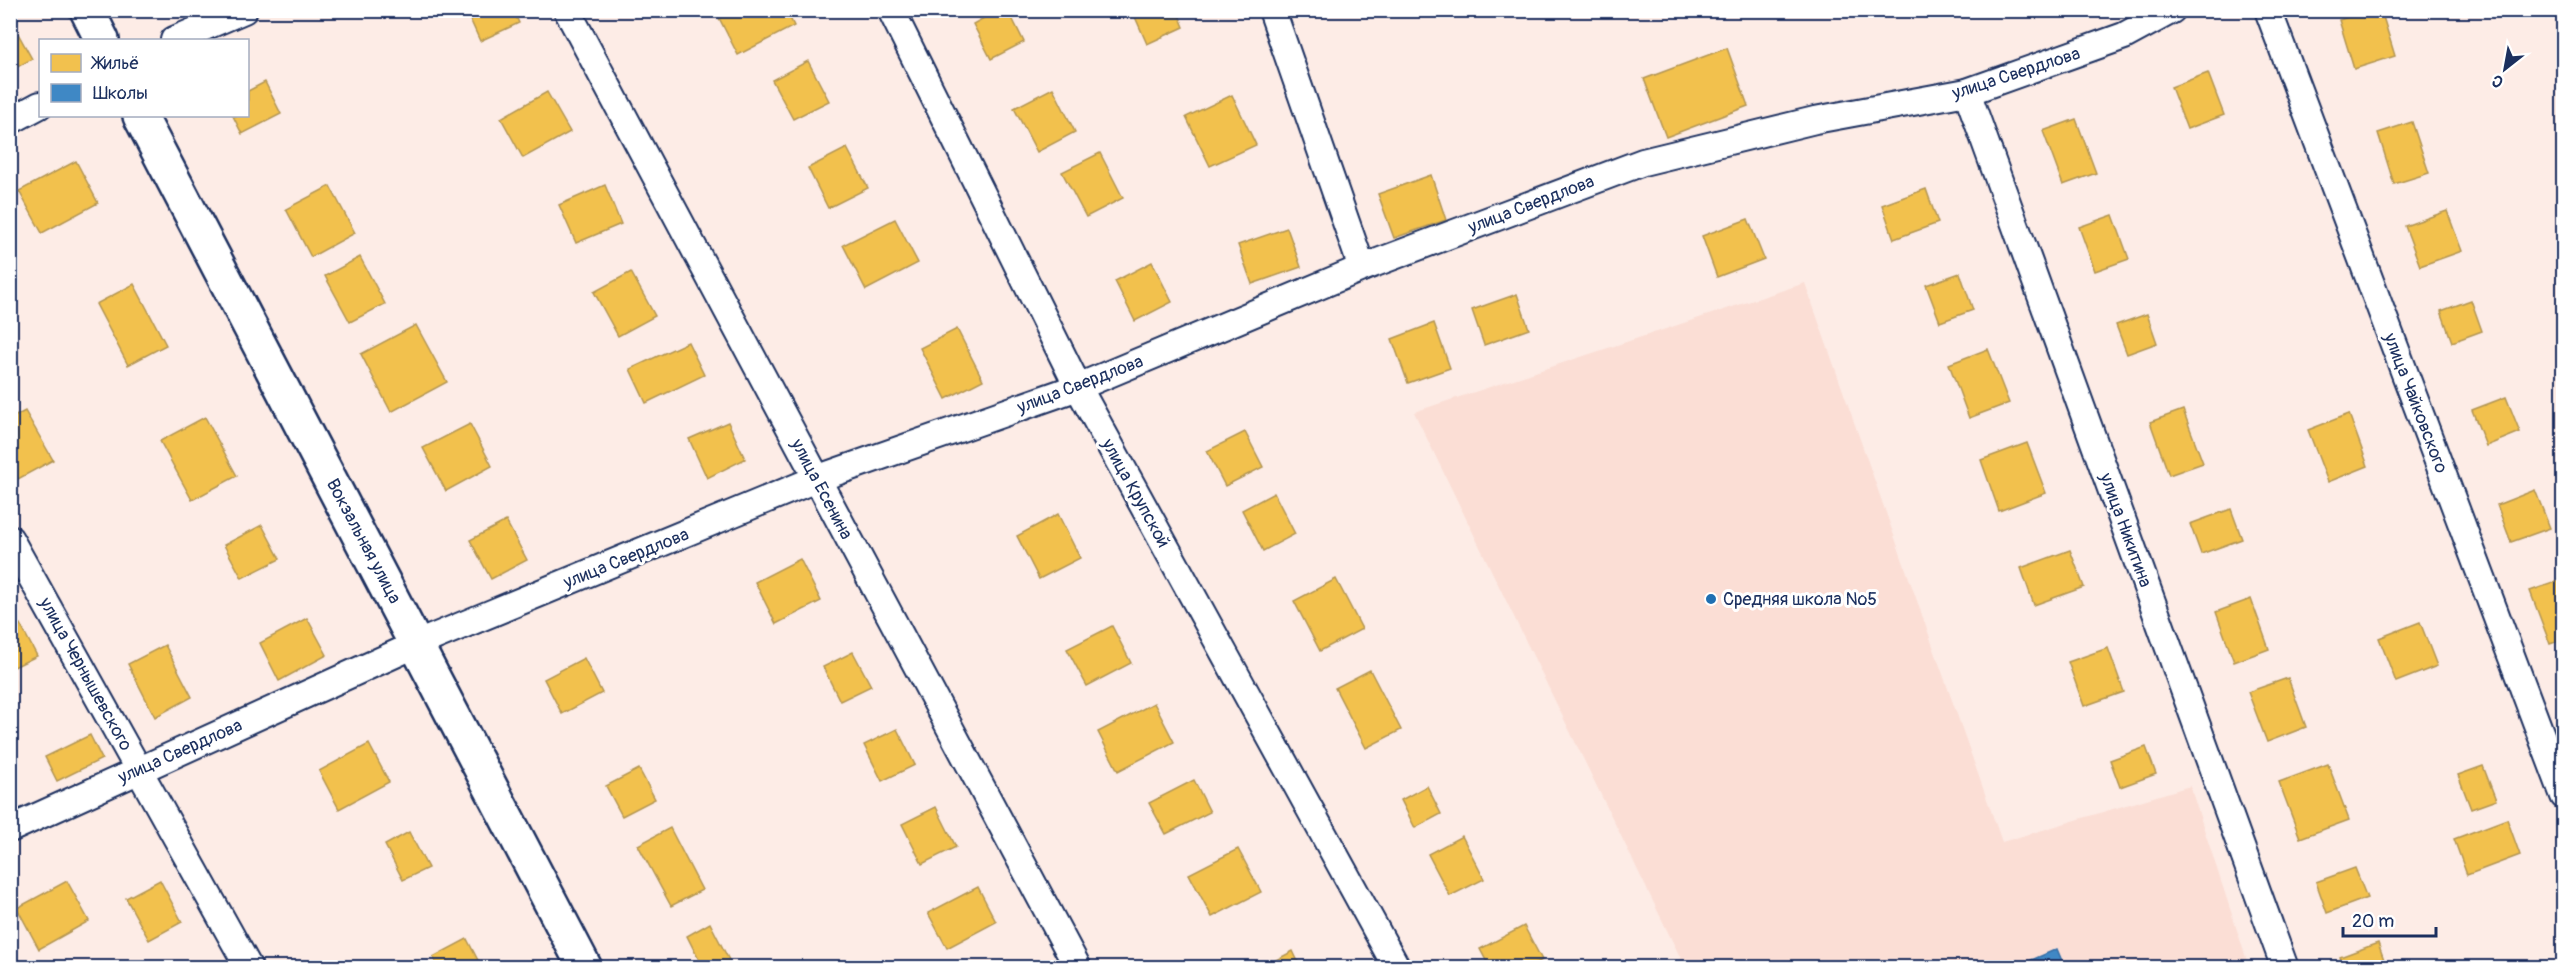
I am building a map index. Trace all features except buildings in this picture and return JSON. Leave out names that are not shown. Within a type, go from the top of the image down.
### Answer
[{"type":"main road","points":[[87,10],[102,39]]},
{"type":"main road","name":"Вокзальная улица","points":[[141,117],[585,968]]},
{"type":"street","points":[[176,39],[244,10]]},
{"type":"street","name":"улица Есенина","points":[[567,10],[1078,968]]},
{"type":"street","name":"улица Крупской","points":[[891,10],[1078,387],[1397,968]]},
{"type":"street","points":[[1272,10],[1362,268]]},
{"type":"street","name":"улица Свердлова","points":[[10,829],[417,644],[816,479],[1078,387],[1362,268],[1643,162],[1815,120],[1967,92],[2124,36],[2172,10]]},
{"type":"street","name":"улица Чайковского","points":[[2268,10],[2564,796]]},
{"type":"street","name":"улица Никитина","points":[[1967,92],[2285,968]]},
{"type":"street","points":[[10,121],[39,106]]},
{"type":"street","name":"улица Чернышевского","points":[[10,539],[249,968]]},
{"type":"shaded area","name":"Средняя школа №5","points":[[1805,283],[2002,842],[2190,786],[2249,967],[1685,967],[1414,412]]},
{"type":"place","name":"Средняя школа №5","points":[[1711,599]]}]
